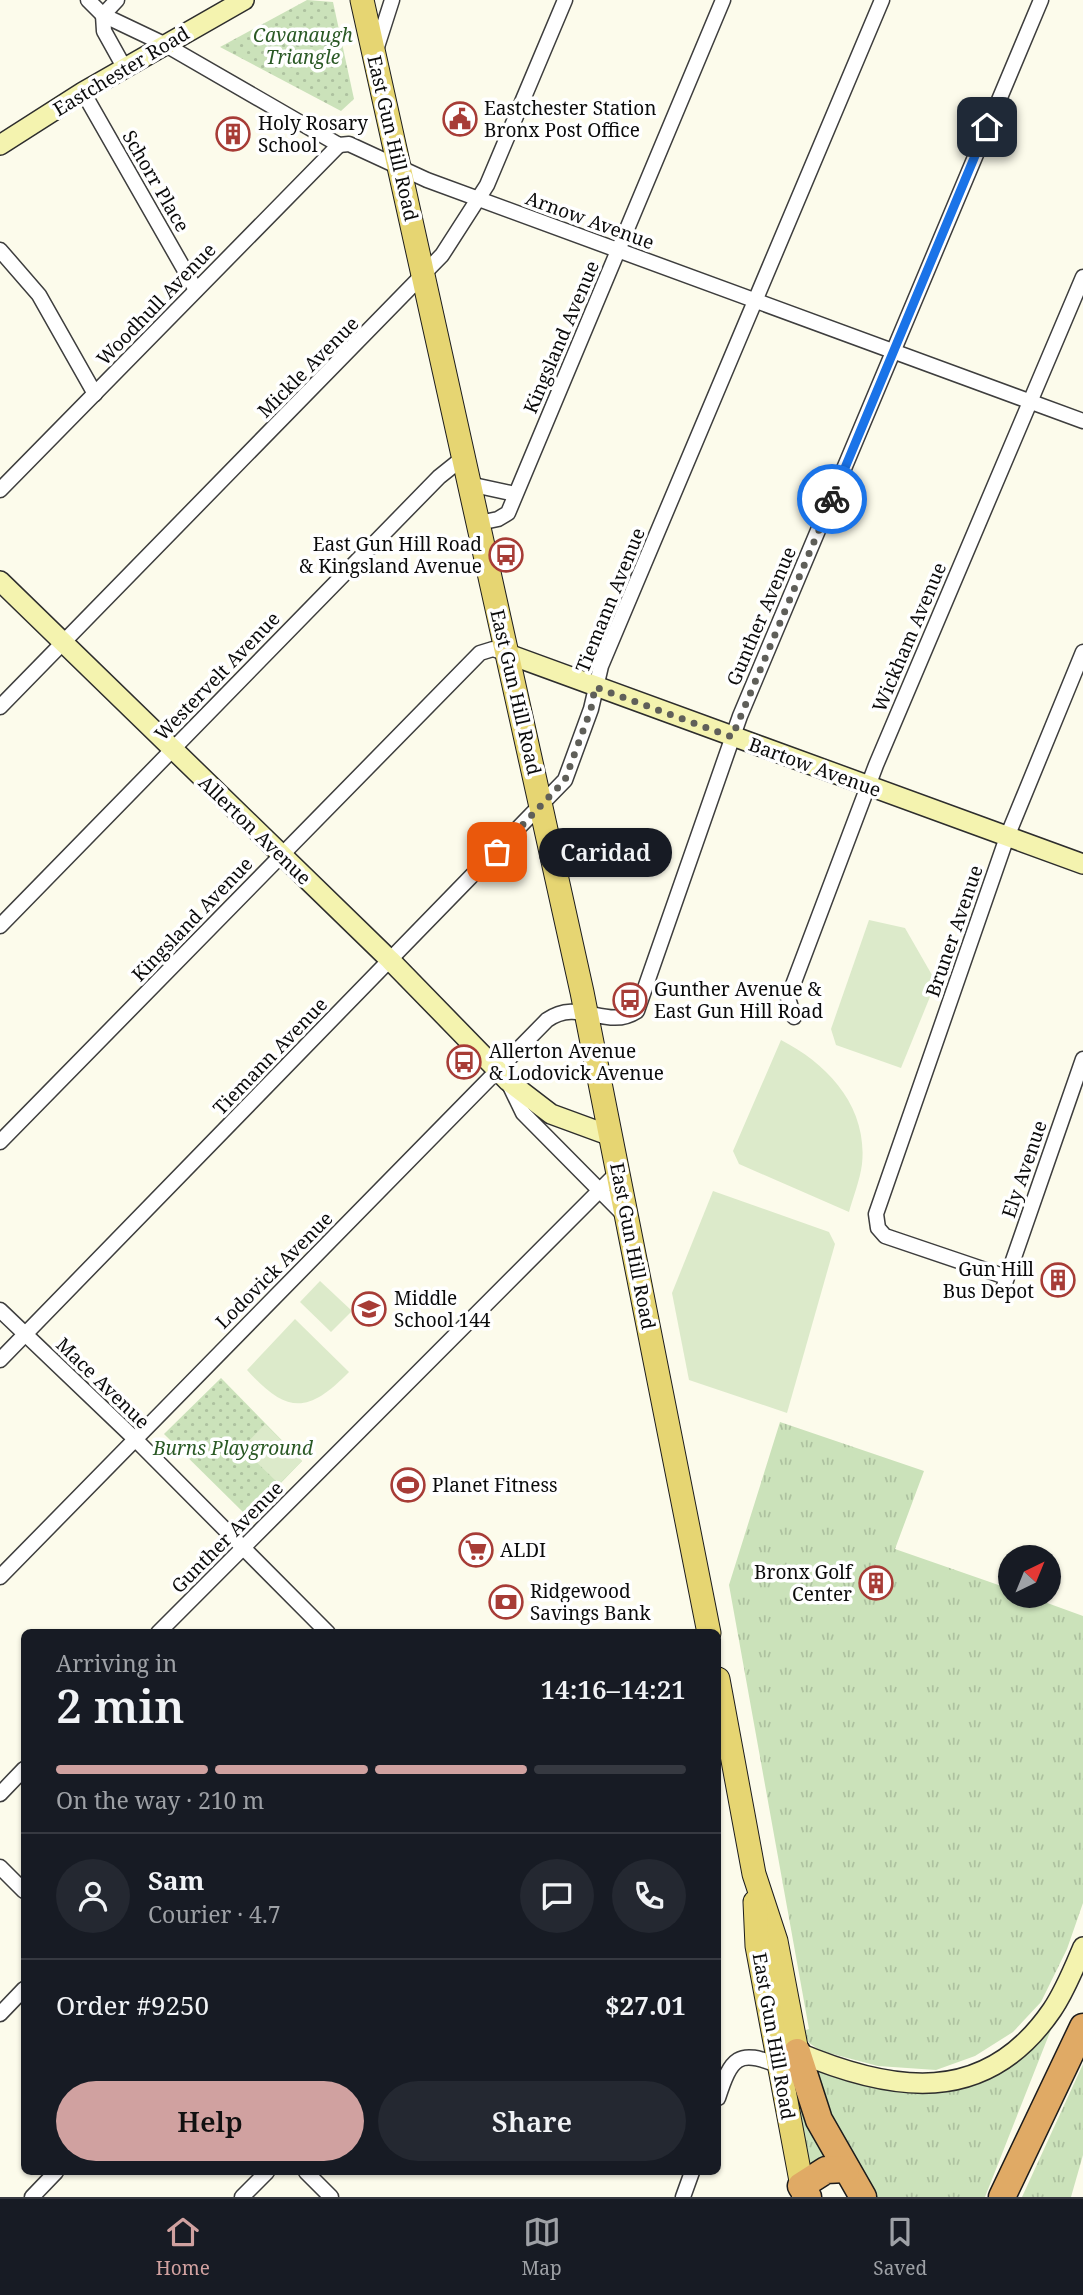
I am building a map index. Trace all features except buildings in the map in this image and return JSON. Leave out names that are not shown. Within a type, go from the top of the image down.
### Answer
[{"type":"highway","points":[[1002,2197],[1083,2027]]},
{"type":"highway","points":[[788,2059],[863,2197]]},
{"type":"highway","points":[[804,2193],[826,2170],[846,2169]]},
{"type":"main road","name":"Eastchester Road","points":[[0,145],[124,67],[244,0]]},
{"type":"main road","name":"East Gun Hill Road","points":[[362,0],[586,1012],[708,1629]]},
{"type":"main road","name":"Allerton Avenue","points":[[0,581],[390,960],[503,1076],[551,1114],[611,1136]]},
{"type":"main road","name":"Bartow Avenue","points":[[508,654],[1083,864]]},
{"type":"main road","name":"East Gun Hill Road","points":[[721,1695],[754,1874],[776,1941],[804,2193]]},
{"type":"main road","points":[[788,2059],[895,2084],[928,2084],[961,2077],[1003,2059],[1027,2041],[1060,1996],[1083,1947]]},
{"type":"street","name":"Arnow Avenue","points":[[88,0],[103,15],[164,44],[339,145],[349,144],[480,200],[1083,421]]},
{"type":"street","points":[[103,15],[117,0]]},
{"type":"street","points":[[374,54],[392,0]]},
{"type":"street","name":"Mickle Avenue","points":[[0,707],[442,255],[480,200],[565,0]]},
{"type":"street","name":"Kingsland Avenue","points":[[479,523],[498,520],[508,513],[723,0]]},
{"type":"street","name":"Tiemann Avenue","points":[[0,1360],[565,780],[591,709],[601,666],[882,0]]},
{"type":"street","name":"Gunther Avenue","points":[[586,1012],[618,1018],[637,1011],[732,737],[1041,0]]},
{"type":"street","name":"Arnow Avenue","points":[[103,15],[104,31],[124,67]]},
{"type":"street","name":"Schorr Place","points":[[83,92],[196,290]]},
{"type":"street","name":"Woodhull Avenue","points":[[0,490],[339,145]]},
{"type":"street","points":[[0,250],[39,295],[95,394]]},
{"type":"street","name":"Wickham Avenue","points":[[794,1017],[788,998],[869,786],[1083,277]]},
{"type":"street","name":"Westervelt Avenue","points":[[0,926],[439,477],[464,457]]},
{"type":"street","points":[[470,484],[515,494]]},
{"type":"street","name":"Kingsland Avenue","points":[[0,1142],[480,653],[493,649],[508,654]]},
{"type":"street","name":"Bruner Avenue","points":[[1004,1285],[885,1236],[878,1228],[876,1214],[1007,837],[1083,652]]},
{"type":"street","name":"Lodovick Avenue","points":[[0,1577],[135,1439],[503,1076],[555,1014],[564,1010],[586,1012]]},
{"type":"street","name":"Ely Avenue","points":[[1004,1285],[1083,1059]]},
{"type":"street","name":"Allerton Avenue","points":[[503,1076],[523,1113],[628,1220]]},
{"type":"street","name":"Gunther Avenue","points":[[162,1629],[619,1171]]},
{"type":"street","name":"Mace Avenue","points":[[0,1310],[135,1439],[324,1629]]},
{"type":"street","points":[[0,1794],[21,1772]]},
{"type":"street","points":[[0,1867],[21,1888]]},
{"type":"street","points":[[0,2014],[21,1992]]},
{"type":"street","points":[[721,2090],[728,2070],[738,2059],[751,2056],[788,2059]]},
{"type":"street","points":[[32,2197],[53,2175]]},
{"type":"street","points":[[243,2197],[264,2175]]},
{"type":"street","points":[[309,2175],[331,2197]]},
{"type":"street","points":[[683,2197],[691,2175]]},
{"type":"green space","name":"Cavanaugh Triangle","points":[[307,0],[333,2],[354,99],[341,111],[220,47]]},
{"type":"green space","points":[[869,920],[905,928],[936,982],[901,1068],[836,1045],[831,1029]]},
{"type":"green space","points":[[781,1040],[814,1061],[829,1075],[851,1106],[862,1143],[862,1164],[849,1212],[739,1164],[733,1151]]},
{"type":"green space","points":[[713,1191],[829,1232],[835,1244],[787,1413],[689,1380],[672,1293]]},
{"type":"green space","points":[[320,1281],[352,1311],[331,1332],[300,1302]]},
{"type":"green space","points":[[295,1319],[349,1372],[321,1396],[298,1403],[274,1395],[247,1370]]},
{"type":"green space","name":"Burns Playground","points":[[221,1378],[302,1461],[248,1517],[164,1434]]},
{"type":"green space","points":[[780,1422],[924,1471],[895,1549],[998,1585],[998,1608],[1061,1608],[1083,1616],[1083,1903],[1067,1949],[1041,2002],[1013,2032],[975,2056],[936,2070],[878,2066],[821,2051],[809,2043],[803,2031],[809,2029],[729,1585]]},
{"type":"green space","points":[[265,1424],[302,1461],[279,1484],[242,1448]]},
{"type":"green space","points":[[1052,2027],[985,2197],[873,2197],[846,2153],[815,2076],[817,2069],[843,2079],[894,2091],[944,2091],[968,2086],[993,2076],[1022,2057]]},
{"type":"green space","points":[[1083,2064],[1083,2155],[1071,2197],[1022,2197]]},
{"type":"green space","points":[[795,2086],[826,2159],[808,2170]]},
{"type":"way so far","points":[[497,852],[565,780],[591,709],[595,687],[732,737],[832,499]]},
{"type":"place","name":"Eastchester Station Bronx Post Office","points":[[460,119]]},
{"type":"place","name":"Holy Rosary School","points":[[233,134]]},
{"type":"place","name":"East Gun Hill Road & Kingsland Avenue","points":[[506,555]]},
{"type":"place","name":"Caridad","points":[[497,852]]},
{"type":"place","name":"Gunther Avenue & East Gun Hill Road","points":[[630,1000]]},
{"type":"place","name":"Allerton Avenue & Lodovick Avenue","points":[[464,1062]]},
{"type":"place","name":"Gun Hill Bus Depot","points":[[1058,1280]]},
{"type":"place","name":"Middle School 144","points":[[369,1309]]},
{"type":"place","name":"Planet Fitness","points":[[408,1485]]},
{"type":"place","name":"ALDI","points":[[476,1550]]},
{"type":"place","name":"Bronx Golf Center","points":[[876,1583]]},
{"type":"place","name":"Ridgewood Savings Bank","points":[[506,1602]]},
{"type":"route","points":[[832,499],[987,127]]}]
